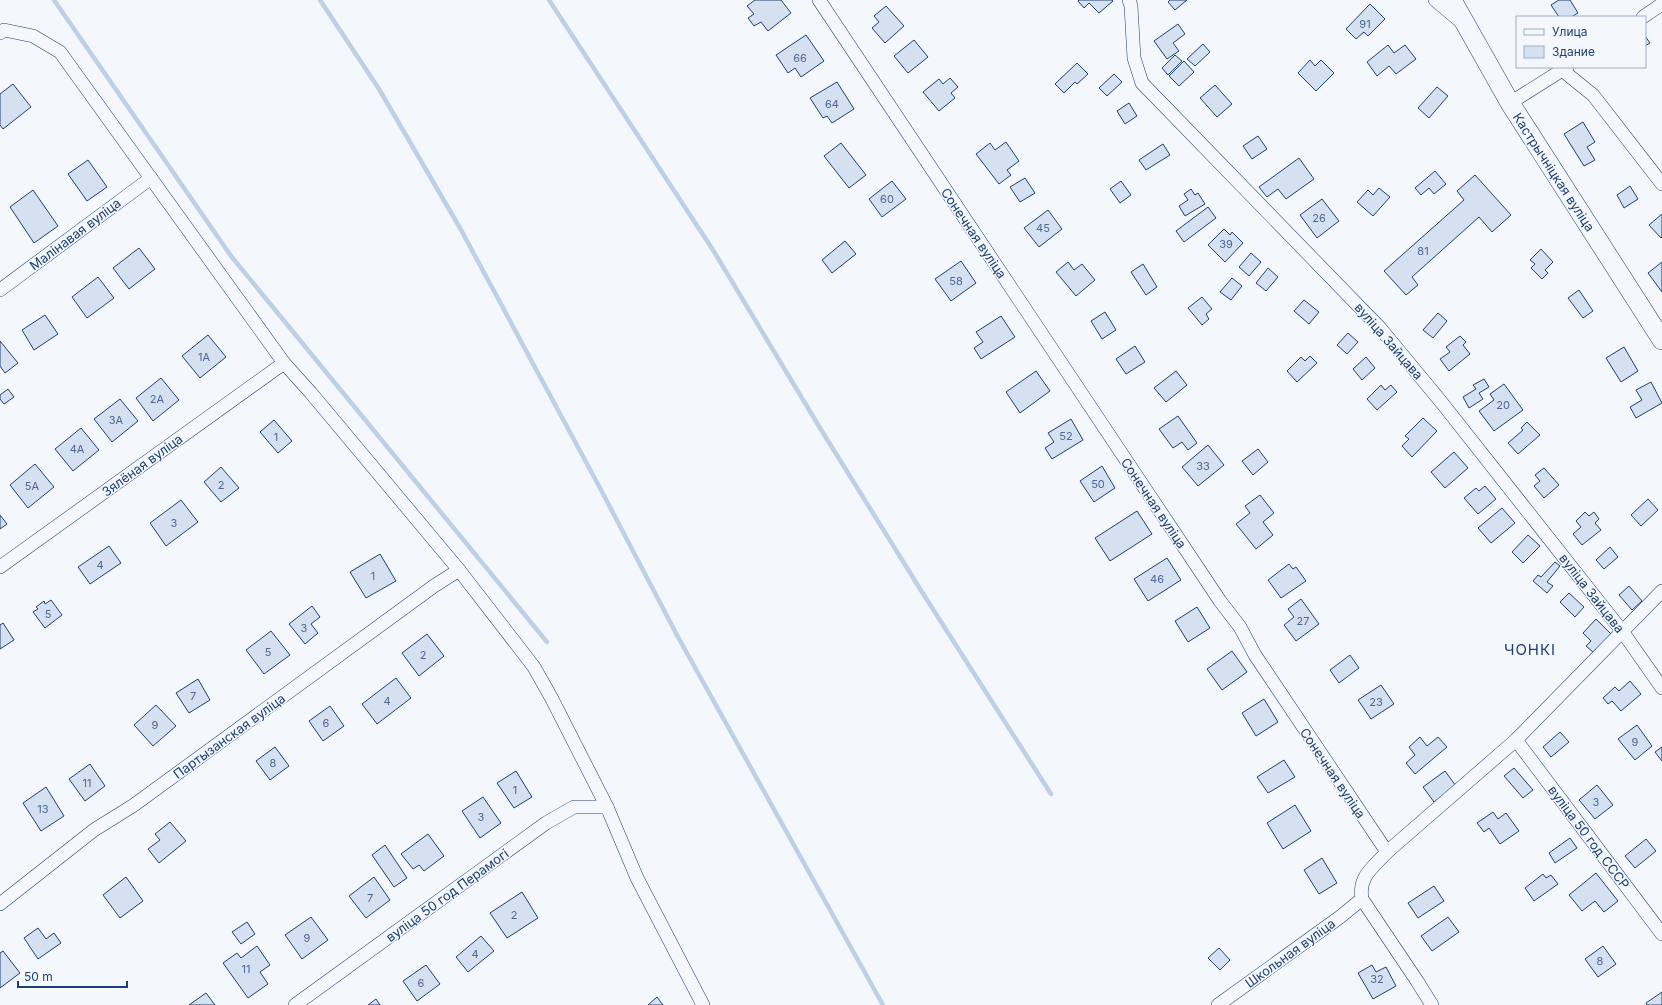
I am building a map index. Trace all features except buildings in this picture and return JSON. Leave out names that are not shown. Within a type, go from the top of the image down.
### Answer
[{"type":"street","name":"Сонечная вуліца","points":[[819,0],[1220,601],[1240,627],[1255,655],[1387,852]]},
{"type":"street","name":"вуліца Зайцава","points":[[1129,0],[1131,6],[1134,58],[1142,83],[1380,328],[1442,403],[1622,631],[1662,688]]},
{"type":"street","points":[[1435,0],[1468,29]]},
{"type":"street","name":"Кастрычніцкая вуліца","points":[[1452,0],[1510,103],[1662,340]]},
{"type":"street","points":[[1644,16],[1662,4]]},
{"type":"street","points":[[0,33],[4,30],[33,36],[60,52],[284,363],[312,393],[459,570],[534,667],[607,807],[637,878],[703,1005]]},
{"type":"street","points":[[1510,103],[1565,69],[1593,95],[1662,184]]},
{"type":"street","name":"Малінавая вуліца","points":[[0,290],[151,178]]},
{"type":"street","name":"Зялёная вуліца","points":[[0,567],[284,363]]},
{"type":"street","name":"Партызанская вуліца","points":[[0,904],[94,830],[134,805],[434,586],[459,570]]},
{"type":"street","points":[[1432,1005],[1362,899],[1360,889],[1363,879],[1387,852],[1516,740],[1662,591]]},
{"type":"street","name":"вуліца 50 год СССР","points":[[1516,740],[1662,934]]},
{"type":"street","name":"вуліца 50 год Перамогі","points":[[295,1005],[546,823],[574,807],[607,807]]},
{"type":"street","name":"Школьная вуліца","points":[[1218,1005],[1340,917],[1362,899]]},
{"type":"waterway","points":[[54,0],[231,256],[547,642]]},
{"type":"waterway","points":[[320,0],[379,89],[460,228],[600,488],[678,637],[883,1005]]},
{"type":"waterway","points":[[549,0],[713,250],[820,428],[922,592],[1051,794]]},
{"type":"district","name":"ЧОНКІ","points":[[1530,649]]}]
